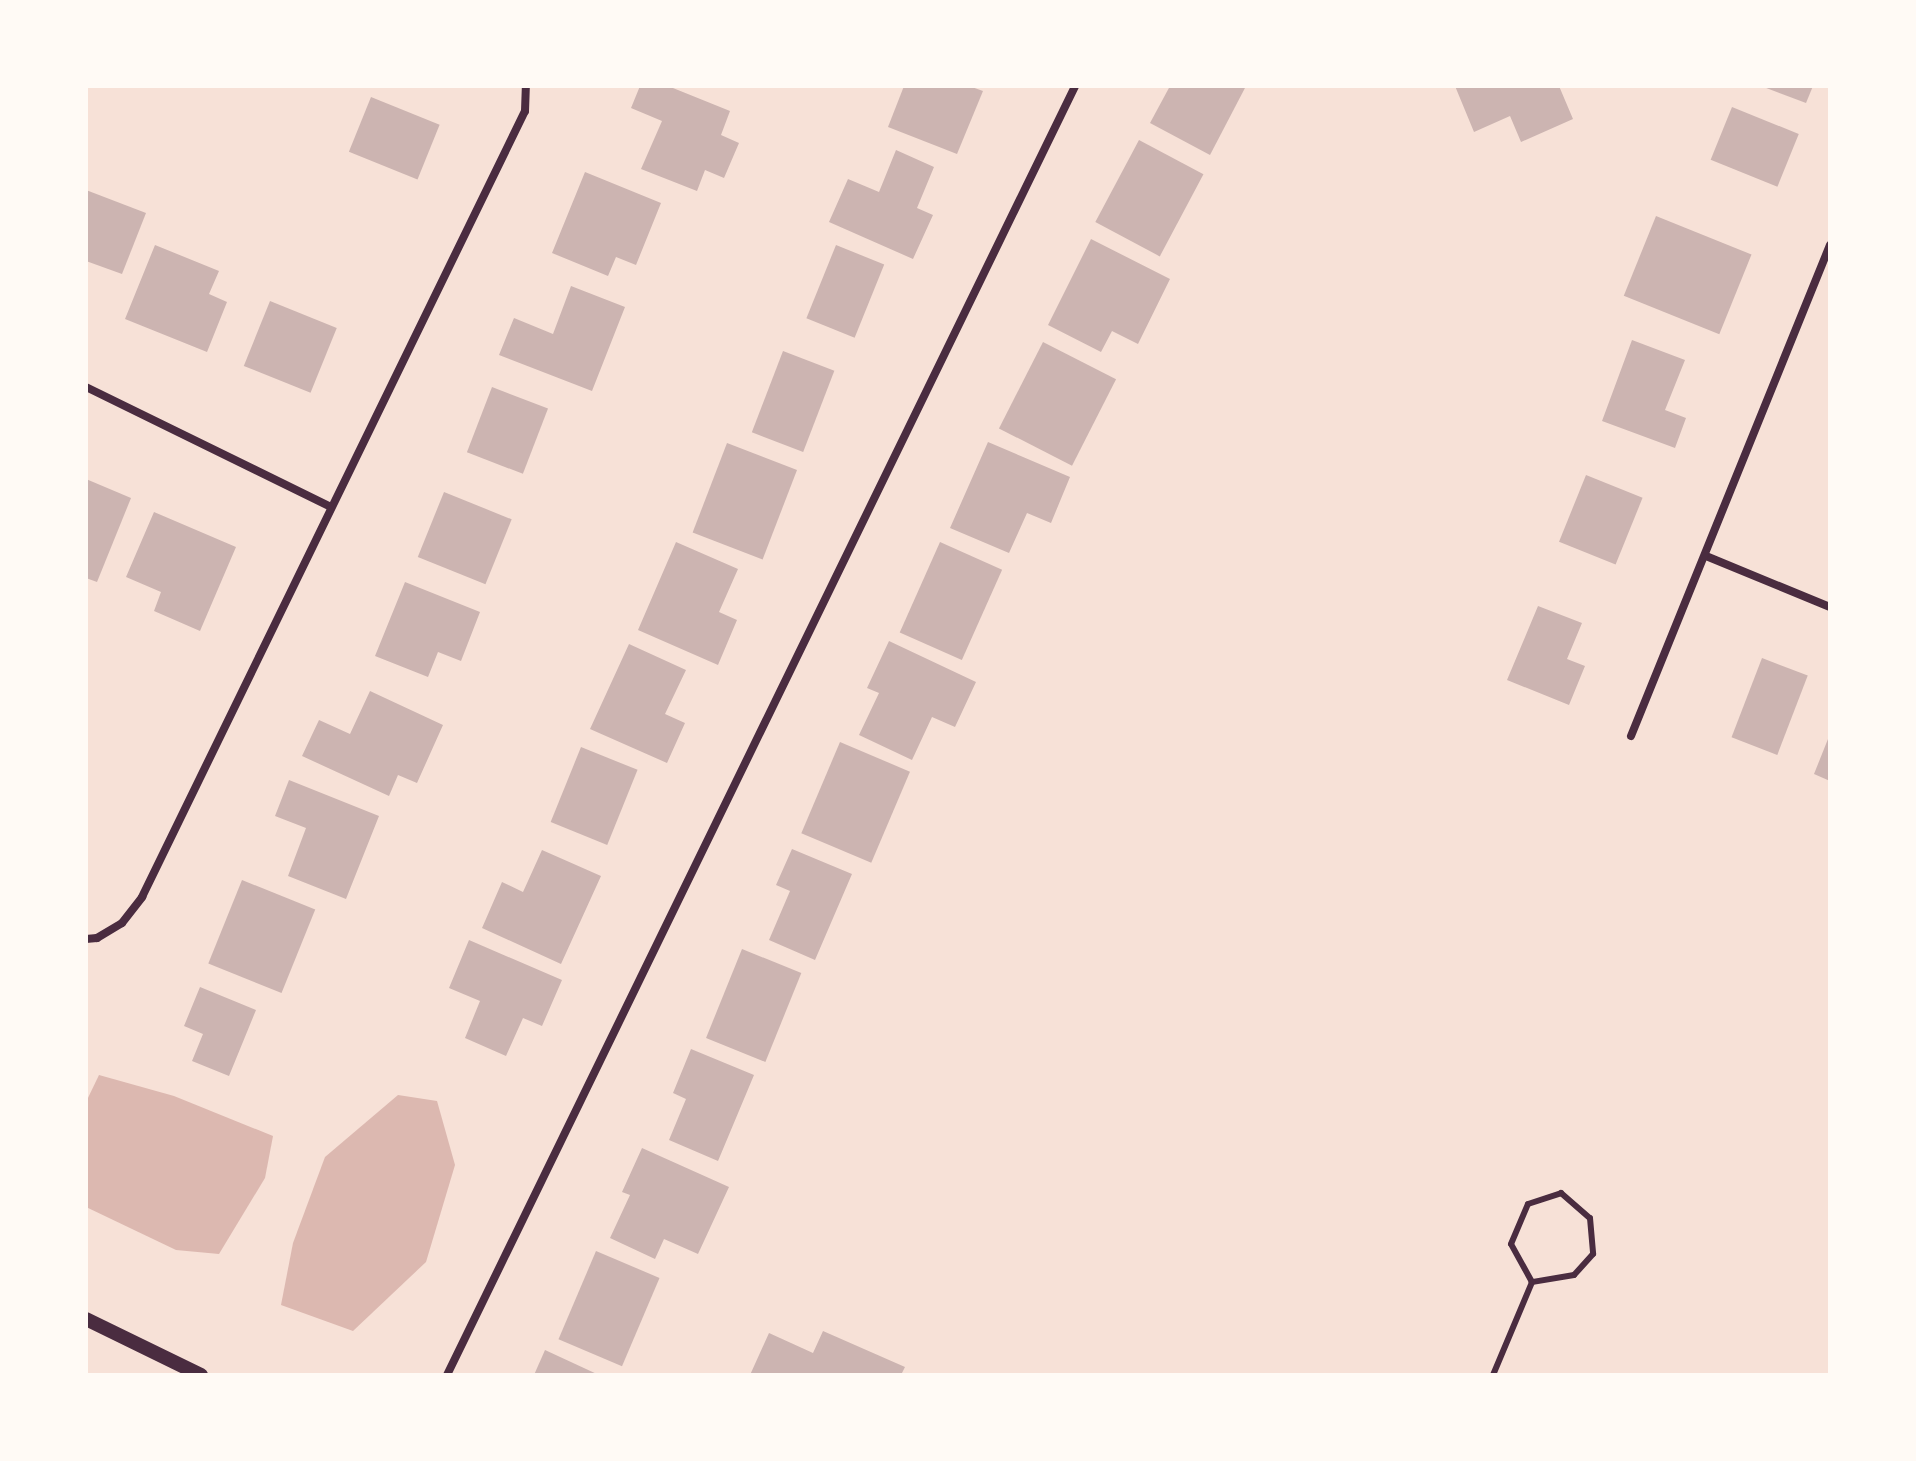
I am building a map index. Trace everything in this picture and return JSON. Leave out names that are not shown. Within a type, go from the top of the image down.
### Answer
[{"type":"street","points":[[86,939],[97,938],[122,923],[142,897],[525,111],[526,86]]},
{"type":"street","points":[[447,1375],[1075,86]]},
{"type":"street","points":[[1631,736],[1830,245]]},
{"type":"street","points":[[86,387],[331,507]]},
{"type":"street","points":[[1706,556],[1830,607]]},
{"type":"street","points":[[86,1319],[184,1371],[201,1375]]},
{"type":"lane","points":[[1561,1193],[1590,1218],[1593,1254],[1574,1275],[1532,1282],[1511,1244],[1528,1204],[1561,1193]]},
{"type":"lane","points":[[1493,1375],[1532,1282]]},
{"type":"shaded area","points":[[99,1075],[174,1096],[273,1136],[265,1178],[219,1254],[176,1250],[86,1207],[86,1102]]},
{"type":"shaded area","points":[[398,1095],[437,1101],[455,1165],[426,1262],[353,1331],[281,1305],[293,1243],[325,1157]]},
{"type":"building","points":[[640,86],[668,86],[730,111],[721,135],[739,143],[724,178],[705,170],[697,191],[641,169],[662,121],[631,108]]},
{"type":"building","points":[[904,86],[969,86],[983,91],[957,154],[888,127]]},
{"type":"building","points":[[1170,86],[1246,86],[1210,155],[1150,123]]},
{"type":"building","points":[[1455,86],[1559,86],[1573,119],[1521,142],[1510,116],[1474,132]]},
{"type":"building","points":[[1761,86],[1813,86],[1806,103]]},
{"type":"building","points":[[371,97],[440,125],[418,179],[349,152]]},
{"type":"building","points":[[1732,107],[1799,134],[1777,187],[1711,160]]},
{"type":"building","points":[[1139,140],[1203,174],[1160,256],[1095,222]]},
{"type":"building","points":[[896,150],[934,167],[917,208],[933,215],[913,259],[829,222],[848,179],[879,192]]},
{"type":"building","points":[[585,172],[661,203],[636,265],[616,257],[608,276],[552,253]]},
{"type":"building","points":[[86,190],[146,213],[122,274],[86,261]]},
{"type":"building","points":[[1656,216],[1751,255],[1719,334],[1624,296]]},
{"type":"building","points":[[1091,239],[1170,279],[1138,344],[1112,331],[1101,352],[1048,325]]},
{"type":"building","points":[[155,245],[219,271],[209,294],[227,302],[207,352],[125,319]]},
{"type":"building","points":[[836,245],[884,264],[855,338],[806,318]]},
{"type":"building","points":[[571,286],[625,307],[592,391],[499,355],[514,318],[553,334]]},
{"type":"building","points":[[270,301],[337,328],[311,393],[244,366]]},
{"type":"building","points":[[1632,340],[1685,360],[1665,410],[1686,418],[1675,448],[1602,421]]},
{"type":"building","points":[[1043,342],[1116,379],[1072,466],[999,428]]},
{"type":"building","points":[[783,351],[834,371],[803,452],[752,432]]},
{"type":"building","points":[[492,387],[548,409],[523,474],[467,452]]},
{"type":"building","points":[[988,442],[1070,477],[1051,523],[1027,513],[1009,553],[950,528]]},
{"type":"building","points":[[727,443],[797,470],[763,560],[693,533]]},
{"type":"building","points":[[1586,475],[1643,498],[1616,565],[1559,542]]},
{"type":"building","points":[[86,479],[131,498],[97,582],[86,578]]},
{"type":"building","points":[[444,492],[512,519],[485,584],[418,557]]},
{"type":"building","points":[[154,512],[236,547],[200,631],[154,611],[161,592],[126,577]]},
{"type":"building","points":[[676,542],[738,569],[719,612],[737,620],[718,665],[638,630]]},
{"type":"building","points":[[940,542],[1002,570],[962,660],[900,632]]},
{"type":"building","points":[[405,582],[480,612],[461,661],[438,652],[428,677],[375,656]]},
{"type":"building","points":[[1538,606],[1582,623],[1567,659],[1585,666],[1569,705],[1507,680]]},
{"type":"building","points":[[889,641],[976,682],[955,727],[932,717],[912,760],[859,735],[879,693],[867,688]]},
{"type":"building","points":[[629,644],[686,670],[665,714],[685,723],[667,763],[590,729]]},
{"type":"building","points":[[1762,658],[1808,676],[1777,755],[1732,737]]},
{"type":"building","points":[[370,691],[443,725],[417,783],[398,775],[389,796],[302,756],[319,720],[350,734]]},
{"type":"building","points":[[1830,734],[1830,781],[1814,774]]},
{"type":"building","points":[[840,742],[910,772],[871,863],[801,833]]},
{"type":"building","points":[[581,747],[638,770],[607,845],[551,822]]},
{"type":"building","points":[[289,780],[379,816],[346,899],[288,876],[306,828],[275,816]]},
{"type":"building","points":[[792,849],[852,874],[815,960],[769,940],[790,891],[776,885]]},
{"type":"building","points":[[542,850],[601,876],[561,964],[482,928],[502,882],[523,892]]},
{"type":"building","points":[[242,880],[315,910],[282,993],[208,963]]},
{"type":"building","points":[[469,940],[562,980],[542,1026],[523,1018],[506,1056],[465,1038],[480,1001],[449,988]]},
{"type":"building","points":[[742,949],[801,973],[765,1062],[706,1038]]},
{"type":"building","points":[[200,987],[256,1010],[229,1076],[192,1061],[203,1034],[184,1026]]},
{"type":"building","points":[[691,1049],[754,1075],[718,1161],[669,1140],[686,1099],[673,1093]]},
{"type":"building","points":[[642,1148],[729,1187],[698,1254],[664,1239],[655,1259],[610,1238],[630,1195],[622,1192]]},
{"type":"building","points":[[596,1251],[660,1278],[622,1366],[558,1339]]},
{"type":"building","points":[[823,1331],[905,1367],[901,1375],[750,1375],[769,1333],[813,1353]]},
{"type":"building","points":[[545,1350],[599,1375],[534,1375]]}]
